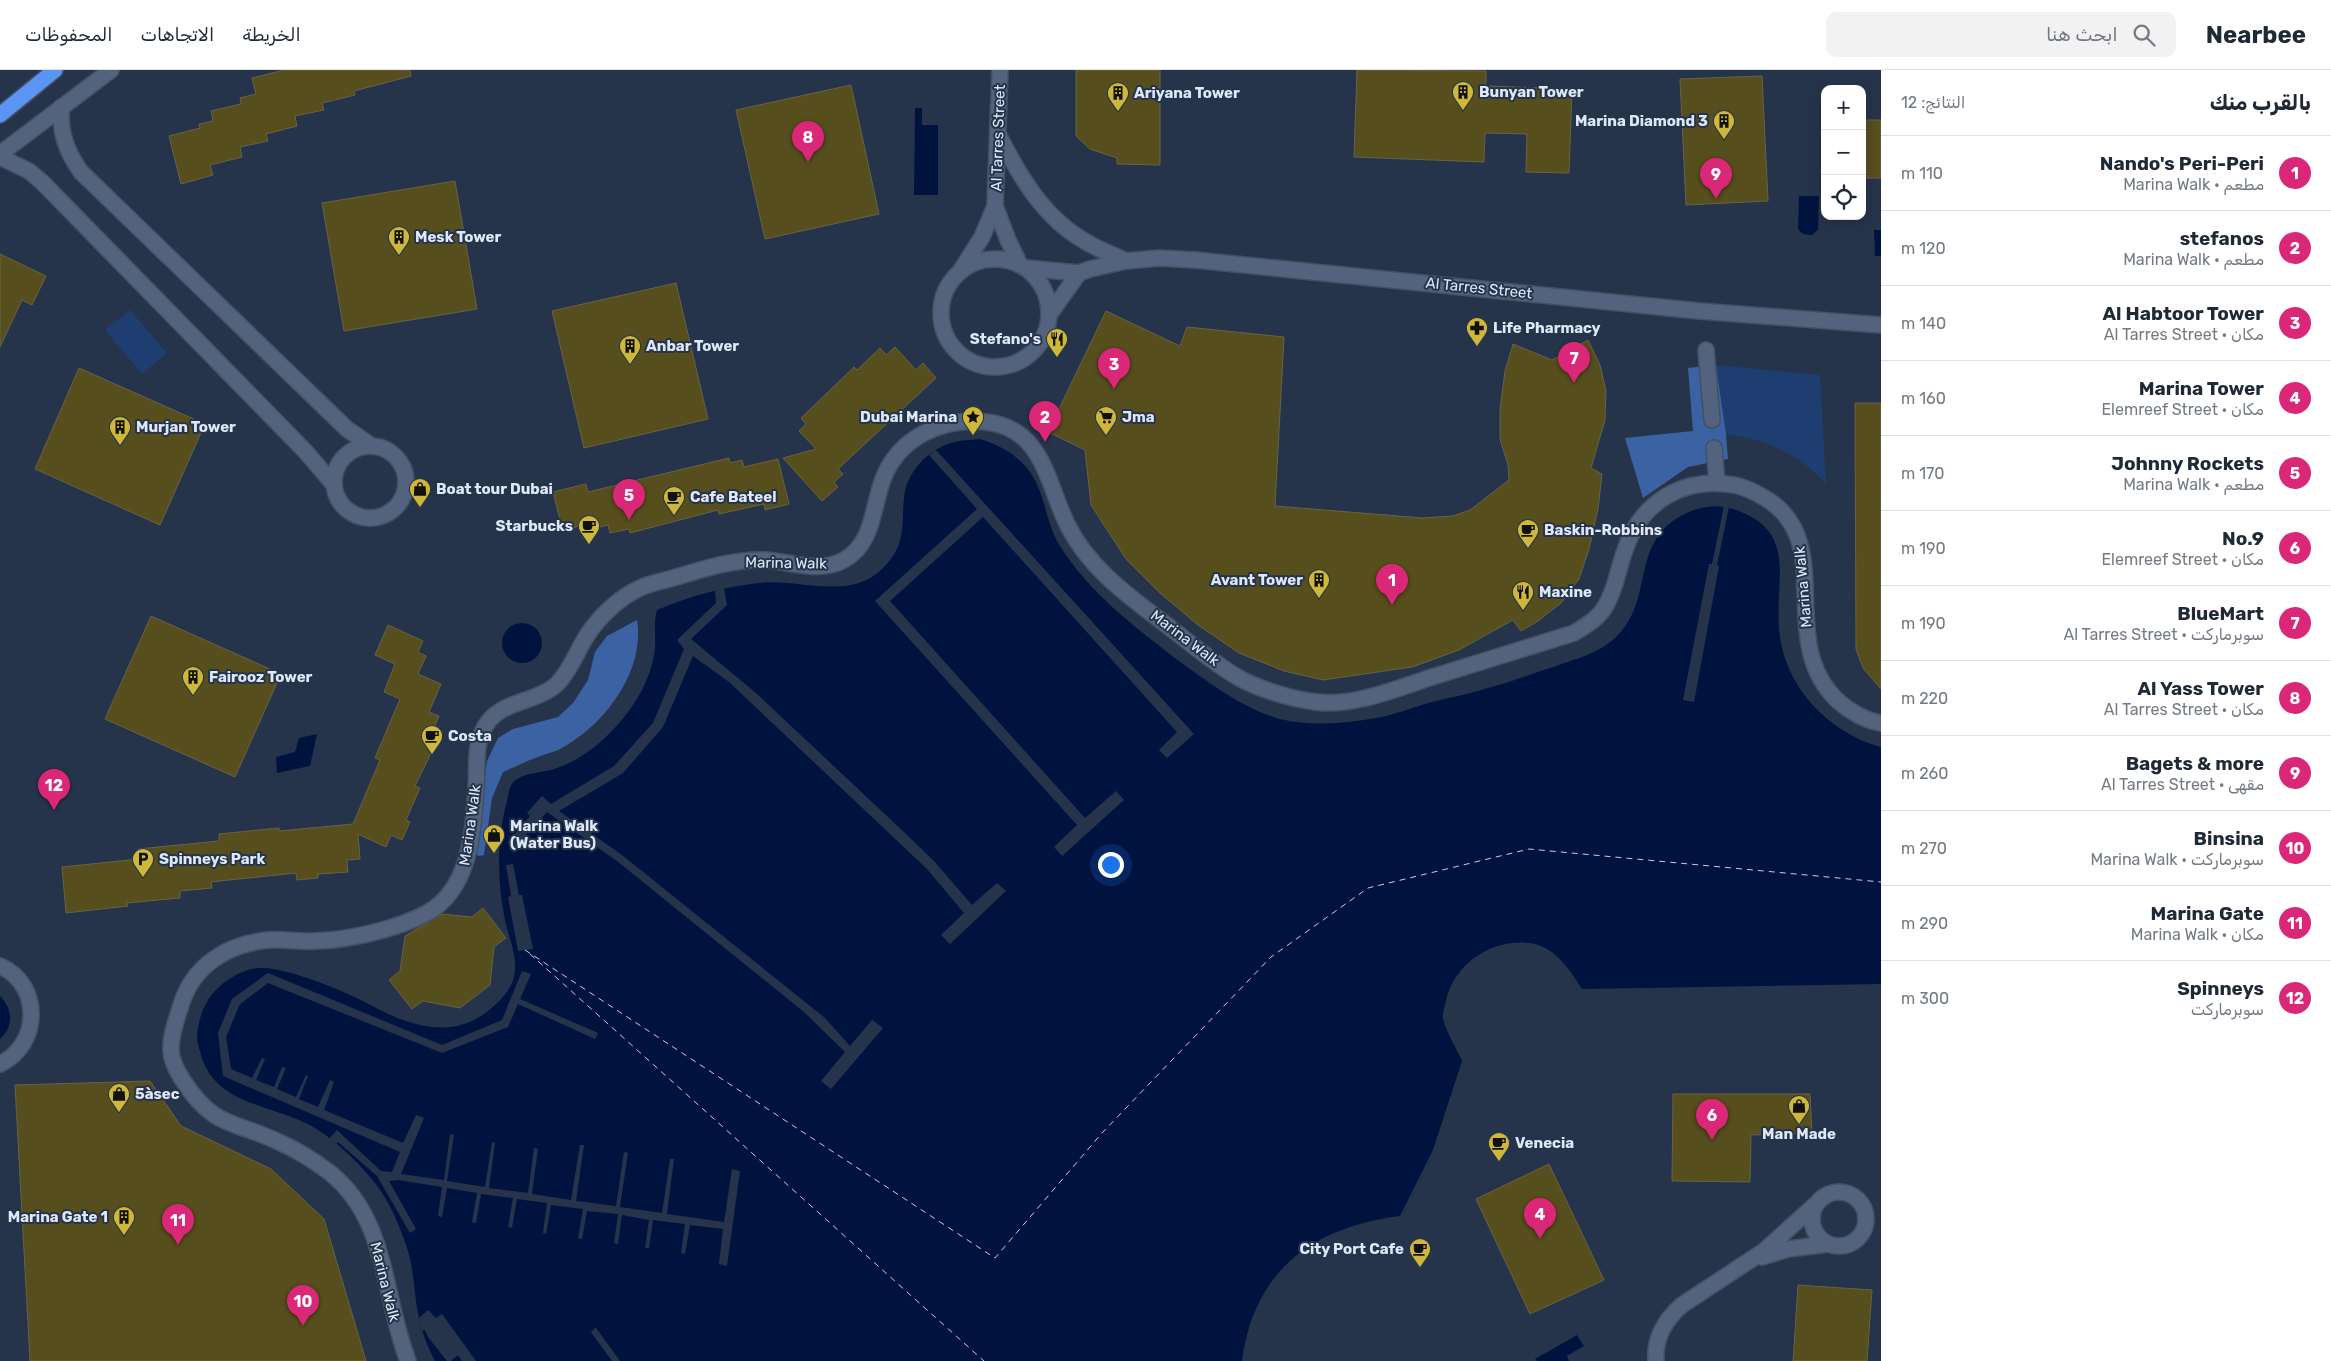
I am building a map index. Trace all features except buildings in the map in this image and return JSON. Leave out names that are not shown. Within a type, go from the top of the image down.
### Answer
[{"type":"highway","points":[[0,115],[54,71]]},
{"type":"street","points":[[61,107],[60,125],[64,142],[70,158],[81,172],[347,429],[370,445],[382,448],[393,454],[401,463],[406,477],[406,492],[398,505],[382,516],[363,518],[351,513],[341,505],[334,485],[306,452],[42,182],[29,171],[0,155],[61,107],[111,70]]},
{"type":"street","name":"Al Tarres Street","points":[[958,273],[982,237],[995,206],[1000,70]]},
{"type":"street","points":[[998,134],[1030,191],[1047,211],[1066,228],[1087,242],[1126,261]]},
{"type":"street","name":"Al Tarres Street","points":[[995,206],[1008,240],[1023,267],[1079,273],[1126,261],[1159,258],[1699,311],[1881,325]]},
{"type":"street","points":[[988,259],[1004,260],[1023,267],[1039,281],[1047,297],[1049,315],[1047,331],[1039,345],[1028,356],[1014,364],[999,367],[982,366],[967,359],[954,348],[945,334],[941,318],[942,301],[948,286],[958,273],[972,264],[988,259]]},
{"type":"street","points":[[1049,315],[1079,273]]},
{"type":"street","points":[[1706,350],[1712,420]]},
{"type":"street","name":"Marina Walk","points":[[408,1361],[398,1337],[381,1255],[365,1214],[337,1178],[308,1157],[276,1140],[215,1117],[202,1107],[177,1071],[170,1048],[185,991],[206,965],[236,946],[272,940],[318,942],[360,935],[402,924],[430,912],[444,899],[465,868],[476,789],[477,747],[485,726],[492,716],[554,687],[572,666],[587,635],[607,611],[638,588],[716,565],[753,560],[776,561],[799,566],[829,566],[848,558],[864,542],[874,517],[881,483],[890,465],[902,450],[921,434],[939,426],[963,420],[994,422],[1024,438],[1036,451],[1045,466],[1069,527],[1106,578],[1240,678],[1266,689],[1320,703],[1367,698],[1574,633],[1590,623],[1604,608],[1613,591],[1625,549],[1635,525],[1652,506],[1674,491],[1699,484],[1717,482],[1739,486],[1753,491],[1776,505],[1791,522],[1801,542],[1804,616],[1811,658],[1825,689],[1848,710],[1881,723]]},
{"type":"street","points":[[334,485],[335,473],[344,457],[358,448],[370,445]]},
{"type":"street","points":[[1714,448],[1717,482]]},
{"type":"street","points":[[0,966],[15,975],[23,985],[29,997],[32,1023],[28,1036],[21,1047],[13,1056],[0,1064]]},
{"type":"street","points":[[1656,1361],[1657,1342],[1662,1328],[1671,1315],[1682,1305],[1749,1262],[1786,1233],[1828,1193],[1837,1191],[1854,1195],[1866,1209],[1866,1228],[1855,1242],[1837,1246],[1828,1244],[1788,1250],[1749,1262]]},
{"type":"street","points":[[1815,1205],[1812,1223],[1821,1239],[1828,1244]]},
{"type":"shaded area","points":[[915,108],[922,108],[922,125],[938,125],[938,195],[914,195]]},
{"type":"shaded area","points":[[1799,196],[1819,196],[1818,230],[1812,235],[1803,234],[1798,229]]},
{"type":"shaded area","points":[[1874,230],[1881,230],[1881,256],[1875,256]]},
{"type":"shaded area","points":[[130,310],[167,353],[142,374],[105,330]]},
{"type":"shaded area","points":[[1716,365],[1820,375],[1826,484],[1804,464],[1781,450],[1755,440],[1726,434]]},
{"type":"shaded area","points":[[1716,365],[1728,459],[1688,467],[1643,498],[1625,438],[1693,431],[1688,368]]},
{"type":"shaded area","name":"Dubai Marina","points":[[980,439],[997,445],[1012,454],[1030,472],[1039,488],[1052,530],[1060,546],[1084,579],[1112,607],[1175,658],[1238,701],[1280,719],[1302,723],[1337,723],[1386,716],[1432,702],[1497,686],[1589,654],[1611,641],[1629,620],[1637,603],[1650,552],[1658,537],[1670,523],[1689,512],[1711,506],[1728,507],[1753,518],[1767,529],[1775,542],[1779,557],[1779,628],[1782,649],[1789,669],[1799,687],[1826,718],[1861,740],[1881,747],[1881,984],[1582,989],[1572,974],[1554,954],[1538,945],[1515,943],[1501,945],[1476,957],[1457,976],[1450,988],[1446,1001],[1443,1019],[1462,1061],[1433,1150],[1400,1216],[1340,1230],[1315,1243],[1293,1258],[1274,1278],[1260,1302],[1249,1329],[1242,1361],[435,1361],[429,1350],[419,1319],[412,1266],[408,1251],[383,1194],[358,1163],[318,1130],[302,1121],[250,1103],[220,1085],[209,1072],[197,1041],[200,1018],[208,1000],[230,978],[254,968],[270,968],[327,985],[390,1015],[418,1025],[448,1027],[462,1025],[488,1011],[499,1001],[512,983],[515,969],[514,953],[505,923],[499,872],[501,829],[511,786],[514,781],[521,777],[554,769],[576,759],[596,746],[621,721],[638,698],[649,673],[654,656],[657,610],[707,593],[759,583],[774,582],[840,586],[855,584],[870,578],[883,568],[896,551],[901,535],[906,489],[913,472],[919,464],[933,451],[950,443]]},
{"type":"shaded area","points":[[637,620],[638,638],[635,657],[629,674],[620,692],[596,722],[564,747],[503,772],[492,798],[484,855],[479,856],[475,853],[487,761],[498,738],[513,729],[558,717],[573,703],[588,680],[595,652],[607,636]]},
{"type":"shaded area","points":[[526,623],[533,626],[539,632],[542,643],[541,651],[533,660],[526,663],[518,663],[511,660],[503,651],[502,639],[505,632],[514,624]]},
{"type":"shaded area","points":[[317,734],[310,766],[277,773],[276,757],[295,752],[299,738]]},
{"type":"shaded area","points":[[0,996],[9,1012],[10,1024],[0,1039]]},
{"type":"shaded area","points":[[1577,1335],[1584,1346],[1567,1356],[1569,1361],[1537,1361],[1535,1359]]},
{"type":"pier","points":[[936,450],[1194,734],[1167,758],[1159,750],[1177,732],[983,517],[890,601],[1085,818],[1116,791],[1124,800],[1062,856],[1054,847],[1077,825],[875,601],[977,509],[929,455]]},
{"type":"pier","points":[[1724,506],[1729,507],[1717,565],[1719,566],[1694,702],[1683,700],[1709,564],[1712,564]]},
{"type":"pier","points":[[724,588],[727,605],[691,639],[756,693],[906,834],[934,861],[972,905],[997,883],[1006,891],[950,944],[941,935],[964,913],[927,869],[729,682],[693,656],[663,727],[623,773],[559,811],[622,855],[825,1018],[850,1046],[872,1020],[883,1028],[831,1089],[821,1081],[845,1052],[804,1012],[617,861],[547,812],[514,847],[508,842],[530,816],[527,813],[542,796],[551,804],[614,766],[653,723],[684,649],[677,640],[716,603],[715,590]]},
{"type":"pier","points":[[513,864],[519,895],[522,895],[533,949],[518,951],[508,897],[511,896],[506,865]]},
{"type":"pier","points":[[522,971],[531,974],[520,999],[598,1033],[595,1039],[518,1004],[508,1027],[442,1053],[268,983],[240,1004],[226,1037],[231,1069],[252,1078],[262,1058],[265,1059],[256,1080],[274,1087],[282,1067],[286,1068],[277,1089],[296,1097],[306,1075],[308,1076],[299,1099],[318,1107],[330,1080],[334,1082],[324,1110],[403,1143],[416,1115],[424,1118],[401,1174],[444,1180],[450,1134],[454,1135],[447,1181],[485,1187],[492,1142],[495,1143],[489,1188],[528,1193],[534,1148],[538,1149],[532,1194],[571,1200],[580,1145],[584,1145],[576,1201],[616,1206],[624,1152],[628,1153],[620,1207],[662,1213],[670,1159],[674,1159],[667,1214],[724,1222],[732,1169],[740,1171],[727,1266],[719,1264],[723,1229],[690,1225],[685,1254],[681,1253],[685,1224],[653,1220],[649,1248],[645,1248],[649,1220],[622,1215],[618,1244],[614,1243],[618,1214],[587,1211],[582,1239],[578,1238],[583,1209],[551,1205],[546,1234],[543,1233],[547,1203],[517,1199],[512,1228],[508,1227],[513,1198],[481,1194],[476,1223],[472,1222],[477,1193],[447,1188],[442,1217],[438,1216],[442,1187],[398,1180],[389,1181],[416,1229],[410,1233],[377,1176],[338,1142],[336,1144],[329,1139],[337,1130],[381,1171],[392,1172],[400,1152],[223,1076],[218,1033],[232,999],[268,973],[442,1045],[502,1020]]},
{"type":"pier","points":[[428,1310],[436,1318],[442,1314],[476,1361],[462,1361],[458,1355],[451,1361],[447,1361],[428,1337],[425,1330],[422,1331],[419,1318]]},
{"type":"pier","points":[[595,1328],[620,1361],[612,1361],[591,1332]]},
{"type":"ferry route","points":[[525,950],[995,1258],[1102,1133],[1271,957],[1368,888],[1529,849],[1881,882]]},
{"type":"ferry route","points":[[530,954],[984,1361]]},
{"type":"place","name":"Bunyan Tower","points":[[1463,111]]},
{"type":"place","name":"Ariyana Tower","points":[[1118,112]]},
{"type":"place","name":"Marina Diamond 3","points":[[1724,140]]},
{"type":"place","name":"Al Yass Tower","points":[[808,162]]},
{"type":"place","name":"Bagets & more","points":[[1716,199]]},
{"type":"place","name":"Mesk Tower","points":[[399,256]]},
{"type":"place","name":"Life Pharmacy","points":[[1477,347]]},
{"type":"place","name":"Stefano's","points":[[1057,358]]},
{"type":"place","name":"Anbar Tower","points":[[630,365]]},
{"type":"place","name":"BlueMart","points":[[1574,383]]},
{"type":"place","name":"Al Habtoor Tower","points":[[1114,389]]},
{"type":"place","name":"Dubai Marina","points":[[973,436]]},
{"type":"place","name":"Jma","points":[[1106,436]]},
{"type":"place","name":"stefanos","points":[[1045,442]]},
{"type":"place","name":"Murjan Tower","points":[[120,446]]},
{"type":"place","name":"Boat tour Dubai","points":[[420,508]]},
{"type":"place","name":"Cafe Bateel","points":[[674,516]]},
{"type":"place","name":"Johnny Rockets","points":[[629,520]]},
{"type":"place","name":"Starbucks","points":[[589,545]]},
{"type":"place","name":"Baskin-Robbins","points":[[1528,549]]},
{"type":"place","name":"Avant Tower","points":[[1319,599]]},
{"type":"place","name":"Nando's Peri-Peri","points":[[1392,605]]},
{"type":"place","name":"Maxine","points":[[1523,611]]},
{"type":"place","name":"Fairooz Tower","points":[[193,696]]},
{"type":"place","name":"Costa","points":[[432,755]]},
{"type":"place","name":"Spinneys","points":[[54,810]]},
{"type":"place","name":"Marina Walk (Water Bus)","points":[[494,854]]},
{"type":"place","name":"Spinneys Park","points":[[143,878]]},
{"type":"place","name":"5àsec","points":[[119,1113]]},
{"type":"place","name":"Man Made","points":[[1799,1125]]},
{"type":"place","name":"No.9","points":[[1712,1140]]},
{"type":"place","name":"Venecia","points":[[1499,1162]]},
{"type":"place","name":"Marina Gate 1","points":[[124,1236]]},
{"type":"place","name":"Marina Tower","points":[[1540,1239]]},
{"type":"place","name":"Marina Gate","points":[[178,1245]]},
{"type":"place","name":"City Port Cafe","points":[[1420,1268]]},
{"type":"place","name":"Binsina","points":[[303,1326]]}]
